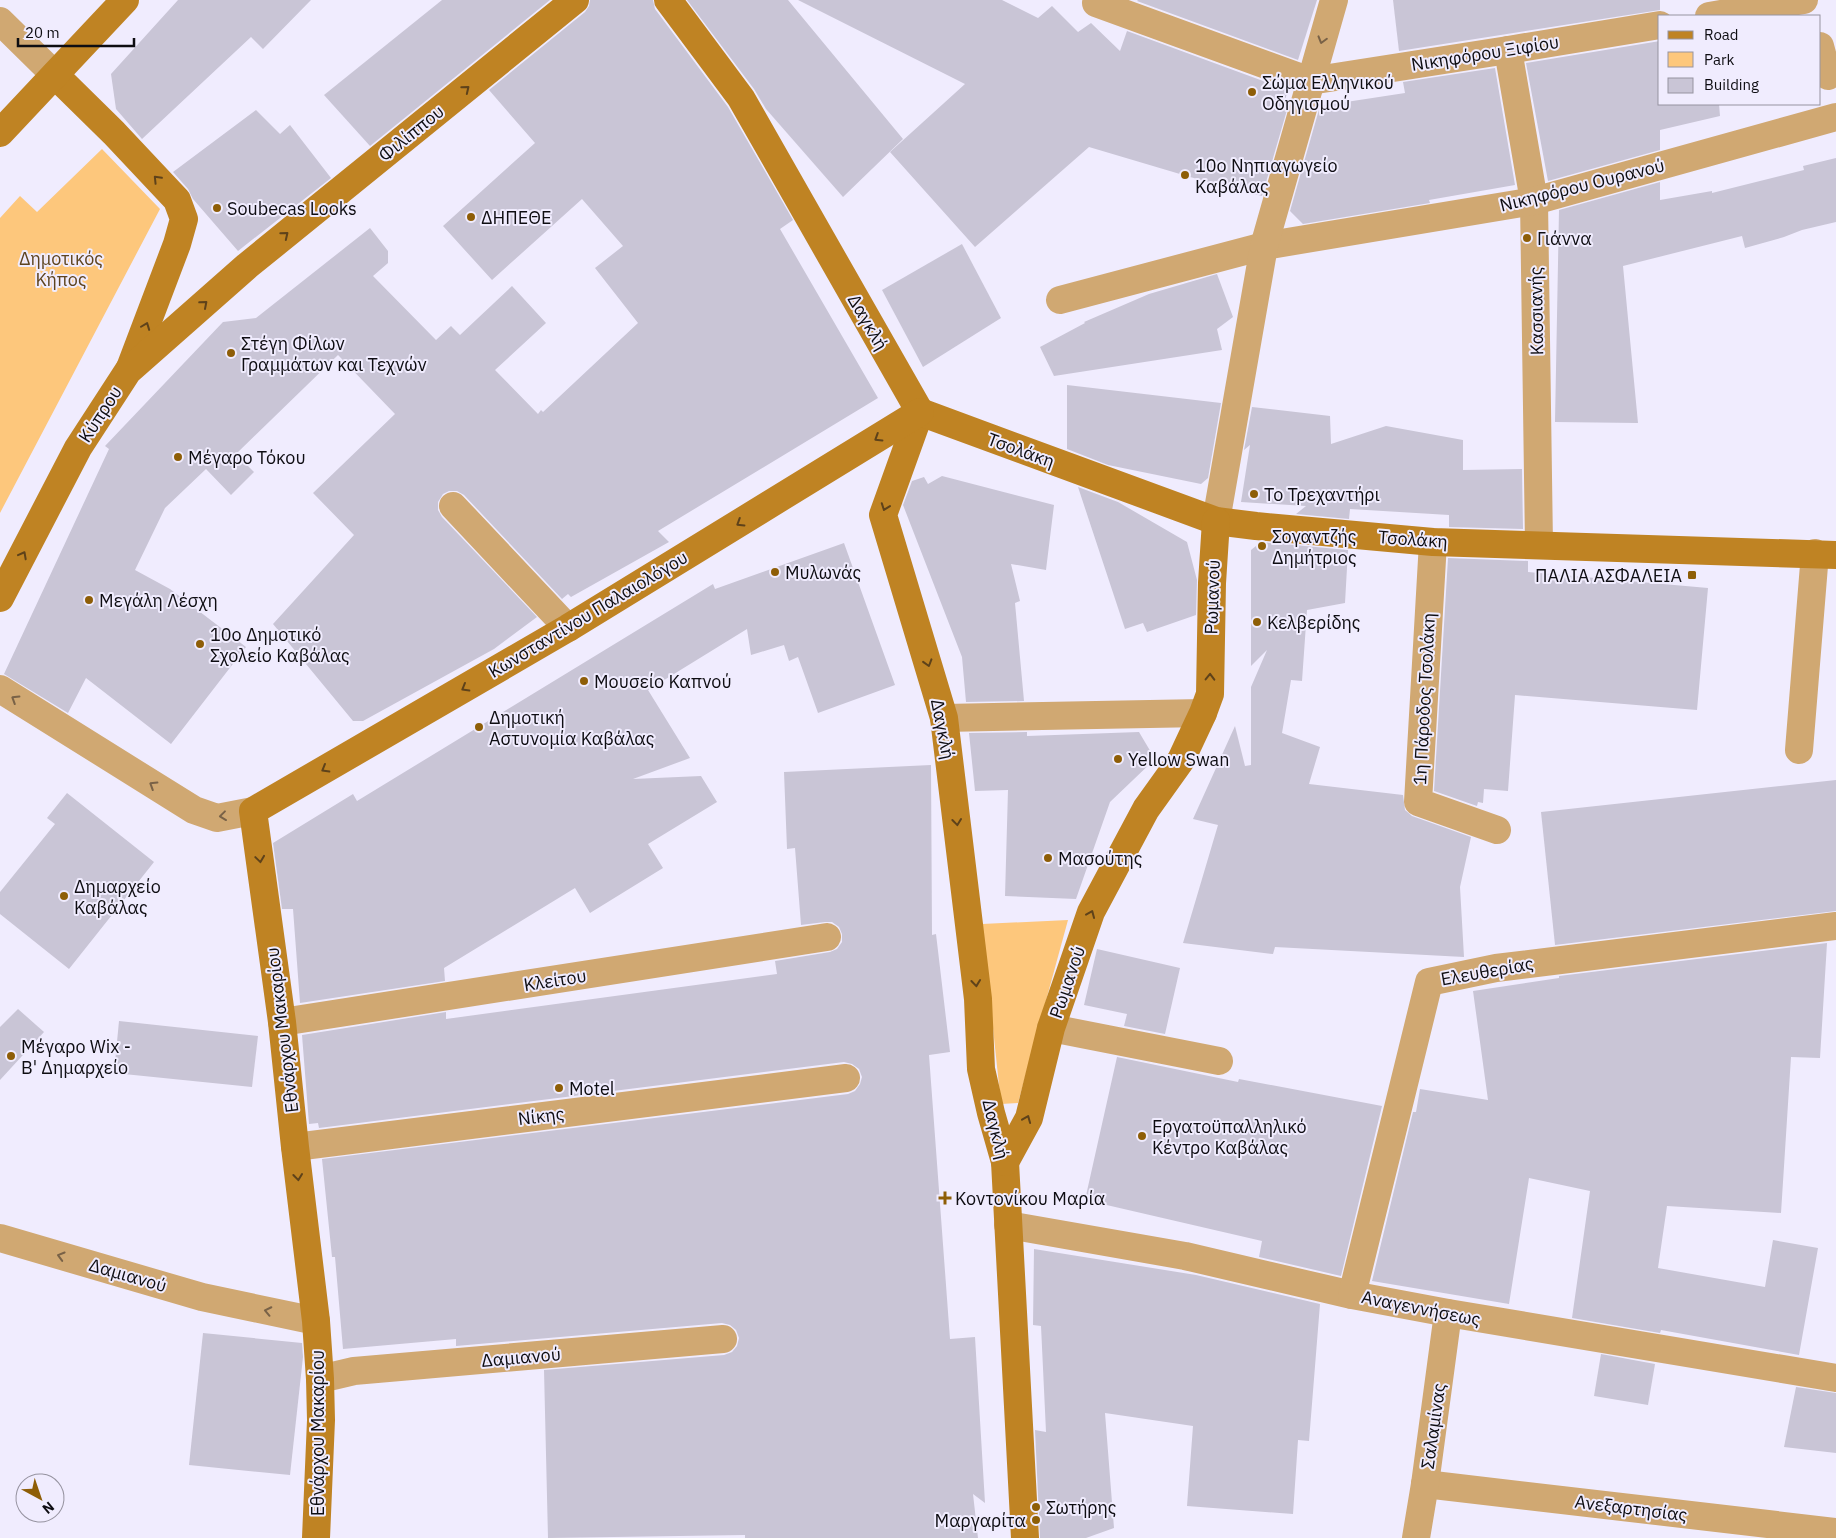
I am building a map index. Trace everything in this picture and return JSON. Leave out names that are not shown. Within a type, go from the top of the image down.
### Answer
[{"type":"street","points":[[0,133],[125,0]]},
{"type":"street","name":"Φιλίππου","points":[[248,266],[575,0]]},
{"type":"street","name":"Δαγκλή","points":[[668,0],[741,98],[920,412],[882,516],[944,718],[978,999],[981,1069],[1005,1162],[1025,1538]]},
{"type":"street","name":"Ρωμανού","points":[[1005,1162],[1029,1118],[1052,1028],[1091,912],[1146,809],[1181,760],[1210,694],[1212,590],[1216,521],[1264,246],[1334,0]]},
{"type":"street","points":[[1714,15],[1805,0],[1811,15]]},
{"type":"street","points":[[1096,3],[1310,81]]},
{"type":"street","points":[[0,21],[114,133],[177,200],[184,219],[177,244],[128,371]]},
{"type":"street","name":"Νικηφόρου Ξιφίου","points":[[1310,81],[1658,24]]},
{"type":"street","name":"Κασσιανής","points":[[1508,50],[1534,201],[1539,545]]},
{"type":"street","points":[[1821,50],[1828,76]]},
{"type":"street","name":"Νικηφόρου Ουρανού","points":[[1264,246],[1534,201],[1836,117]]},
{"type":"street","points":[[1060,300],[1264,246]]},
{"type":"street","name":"Κύπρου","points":[[0,598],[78,448],[128,371],[248,266]]},
{"type":"street","name":"Τσολάκη","points":[[920,412],[1216,521],[1433,542],[1825,554]]},
{"type":"street","name":"Κωνσταντίνου Παλαιολόγου","points":[[253,811],[568,628],[920,412]]},
{"type":"street","points":[[453,506],[568,628]]},
{"type":"street","name":"1η Πάροδος Τσολάκη","points":[[1433,542],[1418,802],[1497,830]]},
{"type":"street","points":[[1799,750],[1825,554]]},
{"type":"street","points":[[0,689],[194,810],[216,818],[253,811]]},
{"type":"street","points":[[944,718],[1203,713]]},
{"type":"street","name":"Εθνάρχου Μακαρίου","points":[[253,811],[282,1022],[316,1321],[321,1420],[316,1538]]},
{"type":"street","name":"Ελευθερίας","points":[[1352,1295],[1429,982],[1496,968],[1836,926]]},
{"type":"street","name":"Κλείτου","points":[[282,1022],[827,937]]},
{"type":"street","points":[[1052,1028],[1219,1061]]},
{"type":"street","name":"Νίκης","points":[[295,1147],[846,1078]]},
{"type":"street","name":"Αναγεννήσεως","points":[[1008,1225],[1185,1256],[1352,1295],[1448,1313],[1836,1378]]},
{"type":"street","name":"Δαμιανού","points":[[0,1238],[202,1297],[316,1321]]},
{"type":"street","name":"Σαλαμίνας","points":[[1416,1538],[1448,1313]]},
{"type":"street","name":"Δαμιανού","points":[[320,1379],[354,1371],[723,1339]]},
{"type":"street","name":"Ανεξαρτησίας","points":[[1425,1484],[1836,1532]]},
{"type":"green space","name":"Δημοτικός Κήπος","points":[[102,149],[160,209],[0,513],[0,218],[20,196],[37,212]]},
{"type":"green space","points":[[1068,920],[1018,1103],[1001,1104],[982,924]]},
{"type":"building","points":[[178,0],[311,0],[263,49],[251,37],[142,139],[116,109],[111,74]]},
{"type":"building","points":[[442,0],[550,0],[370,146],[324,95]]},
{"type":"building","points":[[590,0],[653,0],[655,9],[728,107],[793,220],[780,229],[878,398],[658,531],[669,542],[571,597],[568,594],[562,599],[464,495],[457,491],[449,491],[443,494],[438,502],[438,510],[442,517],[537,617],[494,649],[363,721],[353,721],[273,624],[354,535],[313,493],[395,414],[338,355],[236,454],[254,472],[231,495],[206,469],[165,508],[135,570],[170,589],[246,647],[171,744],[86,678],[68,713],[4,674],[109,449],[105,446],[223,322],[256,318],[370,228],[388,251],[388,263],[373,276],[436,340],[451,326],[460,335],[512,286],[546,323],[495,370],[538,414],[541,410],[543,412],[638,323],[595,268],[623,246],[582,199],[492,280],[443,226],[535,143],[489,90],[585,12]]},
{"type":"building","points":[[687,0],[788,0],[903,139],[843,197],[766,109],[754,89]]},
{"type":"building","points":[[798,0],[1002,0],[1038,18],[1052,6],[1078,32],[1091,23],[1120,51],[1127,31],[1288,90],[1282,110],[1287,110],[1262,196],[1089,147],[975,247],[890,152],[965,84]]},
{"type":"building","points":[[1138,0],[1317,0],[1298,60]]},
{"type":"building","points":[[1393,0],[1660,0],[1660,10],[1399,51]]},
{"type":"building","points":[[1658,41],[1658,105],[1719,105],[1720,116],[1660,130],[1660,150],[1548,181],[1526,63]]},
{"type":"building","points":[[1495,68],[1515,185],[1429,200],[1430,203],[1303,224],[1290,211],[1320,106],[1405,93],[1403,82]]},
{"type":"building","points":[[256,110],[280,134],[290,125],[331,178],[238,251],[193,199],[188,189],[173,172]]},
{"type":"building","points":[[1836,158],[1836,222],[1802,230],[1745,248],[1742,236],[1623,266],[1638,423],[1555,422],[1559,210],[1660,182],[1660,200],[1712,191],[1712,193],[1804,170],[1803,166]]},
{"type":"building","points":[[962,244],[1001,318],[923,367],[882,290]]},
{"type":"building","points":[[1217,274],[1233,317],[1217,329],[1222,350],[1054,376],[1040,347],[1084,322],[1149,294]]},
{"type":"building","points":[[1067,385],[1221,403],[1208,478],[1201,484],[1108,465],[1067,449]]},
{"type":"building","points":[[1252,407],[1330,416],[1331,444],[1386,426],[1463,440],[1463,470],[1522,469],[1523,529],[1449,527],[1449,515],[1350,509],[1349,519],[1296,514],[1306,506],[1241,502],[1250,445],[1244,450]]},
{"type":"building","points":[[942,476],[1054,505],[1046,570],[1011,564],[1020,601],[1015,603],[1024,701],[966,702],[962,657],[903,505],[912,481],[924,477],[928,484]]},
{"type":"building","points":[[1078,487],[1118,502],[1187,542],[1197,580],[1196,615],[1147,632],[1143,623],[1125,629]]},
{"type":"building","points":[[1261,542],[1348,550],[1345,603],[1307,610],[1302,681],[1291,680],[1282,733],[1320,747],[1309,784],[1403,795],[1405,810],[1412,816],[1471,837],[1460,887],[1464,957],[1275,947],[1273,954],[1183,943],[1218,825],[1193,819],[1235,726],[1245,766],[1251,765],[1251,687],[1267,650],[1251,666],[1251,550]]},
{"type":"building","points":[[844,543],[895,685],[818,713],[798,657],[789,661],[784,645],[751,655],[747,629],[648,690],[690,758],[633,779],[701,776],[717,802],[648,844],[663,868],[590,913],[575,888],[444,968],[445,981],[300,1003],[293,909],[282,909],[273,843],[353,794],[357,801],[713,584],[715,589]]},
{"type":"building","points":[[1448,558],[1528,561],[1528,572],[1708,588],[1697,710],[1515,695],[1508,791],[1484,789],[1483,803],[1478,802],[1477,806],[1434,791]]},
{"type":"building","points":[[1027,732],[1027,736],[1139,732],[1155,759],[1110,802],[1076,899],[1005,896],[1008,790],[975,791],[969,733]]},
{"type":"building","points":[[931,765],[932,935],[936,934],[950,1052],[929,1055],[950,1339],[975,1337],[985,1503],[973,1494],[978,1538],[745,1538],[745,1535],[548,1538],[544,1370],[724,1355],[732,1352],[737,1346],[739,1338],[736,1330],[730,1325],[722,1323],[456,1346],[456,1339],[343,1349],[335,1257],[332,1257],[322,1159],[848,1094],[855,1091],[860,1084],[862,1077],[859,1069],[852,1064],[844,1062],[319,1128],[318,1123],[309,1124],[302,1035],[446,1012],[446,1019],[777,974],[775,961],[830,952],[837,949],[842,942],[842,934],[839,927],[832,922],[801,925],[795,848],[787,849],[784,772]]},
{"type":"building","points":[[1836,780],[1836,911],[1555,945],[1541,812]]},
{"type":"building","name":"Δημαρχείο Καβάλας","points":[[67,793],[154,862],[69,969],[0,914],[0,892],[55,824],[47,818]]},
{"type":"building","points":[[1827,943],[1820,1058],[1791,1057],[1781,1213],[1667,1206],[1658,1268],[1765,1287],[1773,1240],[1818,1248],[1799,1355],[1661,1330],[1660,1333],[1572,1318],[1590,1191],[1529,1178],[1509,1304],[1372,1281],[1413,1112],[1416,1112],[1420,1089],[1488,1100],[1473,991],[1559,978],[1559,976]]},
{"type":"building","points":[[1097,949],[1180,968],[1165,1034],[1124,1026],[1127,1014],[1084,1005]]},
{"type":"building","name":"Μέγαρο Wix - Β' Δημαρχείο","points":[[18,1009],[44,1032],[0,1080],[0,1027]]},
{"type":"building","points":[[119,1021],[258,1036],[252,1087],[114,1073]]},
{"type":"building","points":[[1117,1057],[1238,1082],[1239,1079],[1382,1106],[1341,1276],[1259,1257],[1262,1241],[1085,1200]]},
{"type":"building","points":[[1034,1249],[1196,1275],[1320,1304],[1309,1441],[1298,1440],[1293,1514],[1187,1506],[1193,1426],[1105,1413],[1114,1528],[1086,1538],[1040,1538],[1035,1430],[1046,1432],[1041,1326],[1033,1325]]},
{"type":"building","points":[[203,1333],[302,1343],[303,1357],[290,1475],[189,1465]]},
{"type":"building","points":[[1601,1354],[1655,1364],[1648,1405],[1594,1396]]},
{"type":"building","points":[[1796,1387],[1836,1393],[1836,1453],[1784,1447]]},
{"type":"place","name":"Σώμα Ελληνικού Οδηγισμού","points":[[1252,92]]},
{"type":"place","name":"10ο Νηπιαγωγείο Καβάλας","points":[[1185,175]]},
{"type":"place","name":"Soubecas Looks","points":[[217,208]]},
{"type":"place","name":"ΔΗΠΕΘΕ","points":[[471,217]]},
{"type":"place","name":"Γιάννα","points":[[1527,238]]},
{"type":"place","name":"Στέγη Φίλων Γραμμάτων και Τεχνών","points":[[231,353]]},
{"type":"place","name":"Μέγαρο Τόκου","points":[[178,457]]},
{"type":"place","name":"Το Τρεχαντήρι","points":[[1254,494]]},
{"type":"place","name":"Σογαντζής Δημήτριος","points":[[1262,546]]},
{"type":"place","name":"Μυλωνάς","points":[[775,572]]},
{"type":"place","name":"ΠΑΛΙΑ ΑΣΦΑΛΕΙΑ","points":[[1692,575]]},
{"type":"place","name":"Μεγάλη Λέσχη","points":[[89,600]]},
{"type":"place","name":"Κελβερίδης","points":[[1257,622]]},
{"type":"place","name":"10ο Δημοτικό Σχολείο Καβάλας","points":[[200,644]]},
{"type":"place","name":"Μουσείο Καπνού","points":[[584,681]]},
{"type":"place","name":"Δημοτική Αστυνομία Καβάλας","points":[[479,727]]},
{"type":"place","name":"Yellow Swan","points":[[1118,759]]},
{"type":"place","name":"Μασούτης","points":[[1048,858]]},
{"type":"place","name":"Δημαρχείο Καβάλας","points":[[64,896]]},
{"type":"place","name":"Μέγαρο Wix - Β' Δημαρχείο","points":[[11,1056]]},
{"type":"place","name":"Motel","points":[[559,1088]]},
{"type":"place","name":"Εργατοϋπαλληλικό Κέντρο Καβάλας","points":[[1142,1136]]},
{"type":"place","name":"Κοντονίκου Μαρία","points":[[945,1198]]},
{"type":"place","name":"Σωτήρης","points":[[1036,1507]]},
{"type":"place","name":"Μαργαρίτα","points":[[1036,1520]]}]
